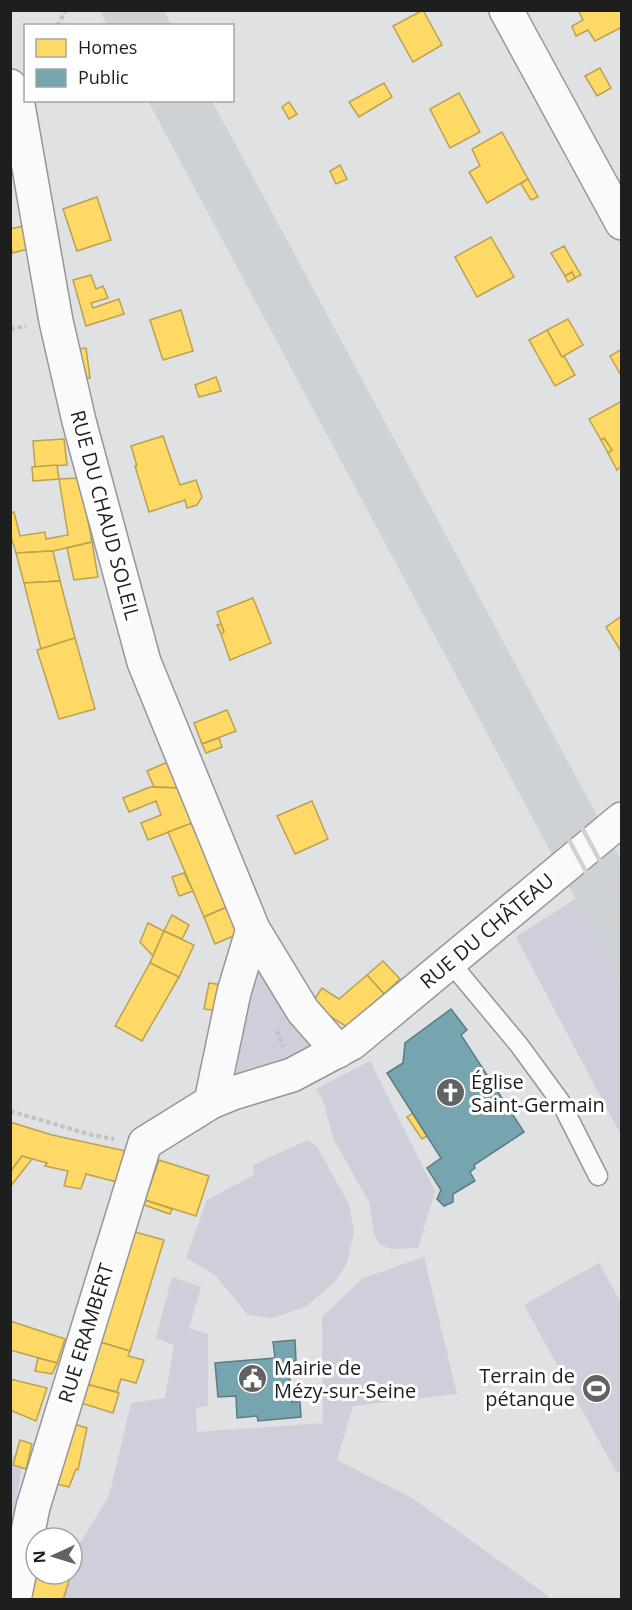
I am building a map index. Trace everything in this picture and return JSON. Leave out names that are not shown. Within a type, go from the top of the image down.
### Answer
[{"type":"street","points":[[506,10],[621,223]]},
{"type":"street","name":"RUE DU CHAUD SOLEIL","points":[[10,86],[18,105],[56,321],[79,421],[144,662],[253,929],[303,1011],[345,1047]]},
{"type":"street","name":"RUE DU CHÂTEAU","points":[[211,1102],[292,1075],[345,1047],[621,819]]},
{"type":"street","points":[[145,1143],[211,1102],[234,992],[253,929]]},
{"type":"street","name":"RUE ERAMBERT","points":[[14,1599],[33,1507],[145,1143]]},
{"type":"lane","points":[[450,962],[519,1046],[560,1101],[598,1176]]},
{"type":"path","points":[[58,24],[66,10]]},
{"type":"path","points":[[10,1111],[92,1136],[145,1143]]},
{"type":"shaded area","points":[[100,11],[164,11],[171,24],[107,24]]},
{"type":"shaded area","points":[[149,102],[213,102],[595,812],[621,861],[621,983]]},
{"type":"shaded area","points":[[577,898],[621,983],[621,1135],[516,937]]},
{"type":"shaded area","points":[[262,963],[314,1052],[236,1076],[250,969]]},
{"type":"shaded area","points":[[370,1061],[435,1191],[418,1248],[391,1249],[380,1245],[374,1234],[369,1202],[333,1138],[323,1100],[316,1089]]},
{"type":"shaded area","points":[[308,1140],[317,1147],[349,1204],[354,1232],[347,1263],[335,1282],[305,1307],[272,1318],[248,1315],[215,1275],[186,1258],[207,1200],[254,1175],[253,1165]]},
{"type":"shaded area","points":[[424,1257],[457,1394],[353,1406],[337,1460],[412,1498],[550,1599],[45,1600],[54,1586],[84,1586],[84,1537],[109,1496],[131,1403],[165,1398],[174,1345],[156,1338],[172,1277],[201,1287],[189,1328],[208,1334],[208,1406],[196,1408],[197,1432],[323,1423],[322,1317],[363,1278]]},
{"type":"shaded area","name":"Terrain de pétanque","points":[[599,1263],[621,1303],[622,1471],[617,1473],[524,1305]]},
{"type":"shaded area","points":[[11,1455],[23,1458],[11,1536]]},
{"type":"building: Homes","points":[[423,10],[442,45],[413,62],[393,26]]},
{"type":"building: Homes","points":[[578,10],[622,10],[622,27],[595,41],[588,30],[576,36],[572,26],[583,20]]},
{"type":"building: Homes","points":[[600,68],[611,88],[597,96],[585,76]]},
{"type":"building: Homes","points":[[384,83],[392,97],[359,117],[349,102]]},
{"type":"building: Homes","points":[[459,93],[480,132],[450,148],[430,109]]},
{"type":"building: Homes","points":[[289,102],[297,114],[289,119],[282,107]]},
{"type":"building: Homes","points":[[502,132],[528,179],[487,203],[469,172],[480,166],[472,149]]},
{"type":"building: Homes","points":[[340,165],[347,179],[336,184],[330,171]]},
{"type":"building: Homes","points":[[528,179],[538,197],[531,200],[521,184]]},
{"type":"building: Homes","points":[[97,197],[111,240],[77,251],[63,209]]},
{"type":"building: Homes","points":[[28,225],[33,248],[12,253],[10,229]]},
{"type":"building: Homes","points":[[491,237],[514,277],[477,297],[455,257]]},
{"type":"building: Homes","points":[[564,246],[581,275],[575,278],[572,272],[565,276],[551,253]]},
{"type":"building: Homes","points":[[572,272],[575,278],[568,282],[565,276]]},
{"type":"building: Homes","points":[[91,275],[96,289],[103,286],[108,298],[91,303],[93,308],[119,299],[124,314],[86,326],[73,280]]},
{"type":"building: Homes","points":[[181,310],[193,351],[163,360],[150,320]]},
{"type":"building: Homes","points":[[568,319],[583,345],[562,357],[547,330]]},
{"type":"building: Homes","points":[[547,330],[575,375],[555,386],[529,340]]},
{"type":"building: Homes","points":[[86,348],[90,378],[77,380],[72,350]]},
{"type":"building: Homes","points":[[622,349],[622,377],[610,356]]},
{"type":"building: Homes","points":[[216,377],[221,391],[199,397],[195,385]]},
{"type":"building: Homes","points":[[622,401],[622,469],[620,467],[617,470],[608,453],[612,450],[604,438],[601,440],[589,419]]},
{"type":"building: Homes","points":[[163,436],[180,485],[196,480],[202,497],[197,505],[187,508],[185,500],[149,512],[131,446]]},
{"type":"building: Homes","points":[[604,438],[612,450],[608,453],[601,440]]},
{"type":"building: Homes","points":[[64,439],[67,465],[35,467],[33,441]]},
{"type":"building: Homes","points":[[57,465],[59,479],[33,481],[32,467]]},
{"type":"building: Homes","points":[[80,478],[92,542],[53,551],[16,553],[10,533],[10,513],[14,512],[20,536],[45,532],[46,539],[68,535],[59,479]]},
{"type":"building: Homes","points":[[92,542],[98,577],[74,580],[67,548]]},
{"type":"building: Homes","points":[[53,551],[60,581],[24,583],[16,553]]},
{"type":"building: Homes","points":[[60,581],[75,638],[41,649],[24,583]]},
{"type":"building: Homes","points":[[253,598],[271,643],[230,660],[221,634],[224,632],[217,612]]},
{"type":"building: Homes","points":[[622,616],[622,653],[606,627]]},
{"type":"building: Homes","points":[[221,624],[224,632],[221,634],[217,625]]},
{"type":"building: Homes","points":[[75,638],[95,709],[59,719],[37,650]]},
{"type":"building: Homes","points":[[227,710],[236,731],[202,744],[194,723]]},
{"type":"building: Homes","points":[[219,738],[222,747],[206,753],[202,744]]},
{"type":"building: Homes","points":[[170,761],[181,788],[154,787],[147,771]]},
{"type":"building: Homes","points":[[150,787],[181,788],[195,822],[148,840],[141,823],[161,815],[156,801],[129,812],[123,798]]},
{"type":"building: Homes","points":[[312,801],[328,839],[295,854],[277,816]]},
{"type":"building: Homes","points":[[195,822],[229,906],[204,917],[168,832]]},
{"type":"building: Homes","points":[[184,873],[193,891],[179,896],[172,877]]},
{"type":"building: Homes","points":[[229,906],[240,933],[215,944],[204,917]]},
{"type":"building: Homes","points":[[172,915],[189,925],[182,939],[164,931]]},
{"type":"building: Homes","points":[[148,923],[164,931],[153,956],[140,942]]},
{"type":"building: Homes","points":[[164,931],[194,945],[179,977],[150,963]]},
{"type":"building: Homes","points":[[383,961],[400,979],[384,994],[367,975]]},
{"type":"building: Homes","points":[[150,963],[179,977],[142,1041],[115,1026]]},
{"type":"building: Homes","points":[[367,975],[384,994],[347,1027],[311,1004],[322,988],[339,999]]},
{"type":"building: Homes","points":[[209,983],[223,985],[217,1011],[204,1009]]},
{"type":"building: Homes","points":[[413,1113],[427,1136],[422,1139],[407,1117]]},
{"type":"building: Homes","points":[[10,1122],[52,1135],[126,1151],[117,1182],[86,1174],[81,1189],[64,1186],[68,1171],[45,1166],[47,1163],[22,1156],[10,1172]]},
{"type":"building: Homes","points":[[22,1156],[32,1159],[10,1187],[10,1172]]},
{"type":"building: Homes","points":[[159,1160],[209,1176],[196,1216],[145,1200]]},
{"type":"building: Homes","points":[[145,1200],[172,1209],[170,1214],[144,1205]]},
{"type":"building: Homes","points":[[135,1232],[164,1240],[130,1351],[100,1342]]},
{"type":"building: Homes","points":[[10,1321],[65,1339],[57,1363],[10,1350]]},
{"type":"building: Homes","points":[[100,1342],[130,1351],[128,1356],[144,1360],[136,1383],[121,1379],[117,1392],[86,1384]]},
{"type":"building: Homes","points":[[38,1358],[57,1363],[52,1374],[35,1371]]},
{"type":"building: Homes","points":[[10,1379],[47,1388],[36,1421],[10,1410]]},
{"type":"building: Homes","points":[[86,1384],[119,1393],[113,1413],[81,1403]]},
{"type":"building: Homes","points":[[74,1424],[87,1428],[78,1470],[76,1469],[69,1487],[57,1484]]},
{"type":"building: Homes","points":[[20,1440],[32,1444],[26,1469],[13,1465]]},
{"type":"building: Homes","points":[[33,1586],[67,1586],[63,1600],[29,1600]]},
{"type":"building: Public","name":"Église Saint-Germain","points":[[451,1009],[467,1030],[461,1035],[524,1132],[474,1165],[475,1168],[470,1172],[475,1181],[453,1194],[453,1202],[444,1206],[437,1199],[441,1190],[427,1168],[441,1158],[387,1073],[403,1063],[405,1043]]},
{"type":"building: Public","name":"Mairie de Mézy-sur-Seine","points":[[295,1340],[296,1361],[288,1362],[292,1402],[300,1402],[301,1417],[258,1421],[257,1416],[237,1418],[236,1396],[218,1397],[215,1363],[275,1358],[273,1342]]},
{"type":"railway","points":[[125,10],[132,24]]},
{"type":"railway","points":[[143,10],[150,24]]},
{"type":"railway","points":[[174,102],[622,939]]},
{"type":"railway","points":[[192,102],[622,902]]},
{"type":"place","name":"Église Saint-Germain","points":[[450,1093]]},
{"type":"place","name":"Mairie de Mézy-sur-Seine","points":[[253,1379]]},
{"type":"place","name":"Terrain de pétanque","points":[[596,1388]]}]
